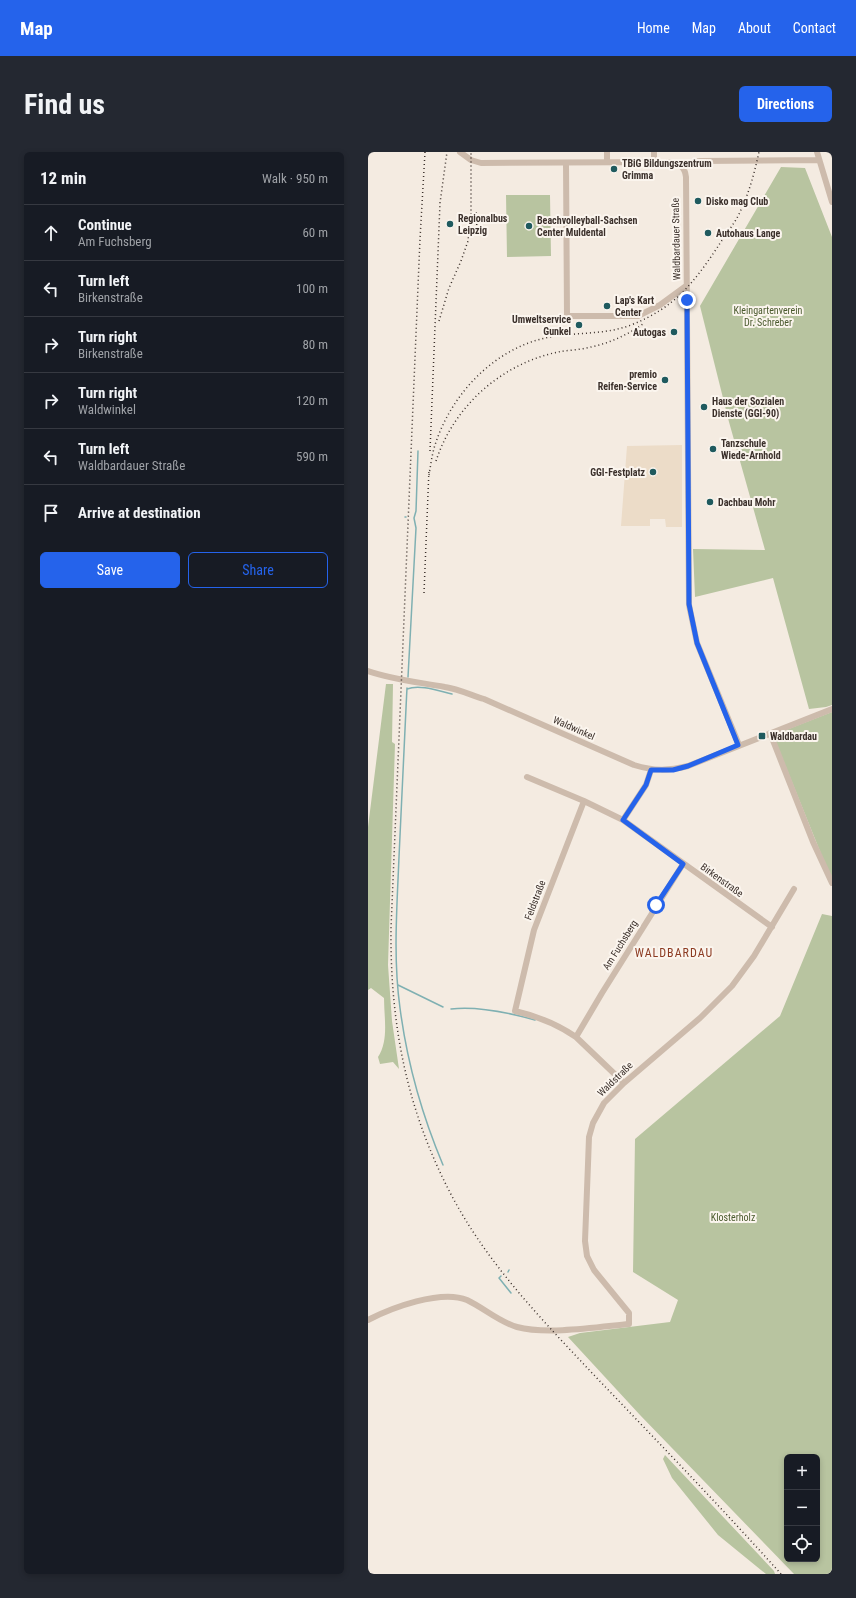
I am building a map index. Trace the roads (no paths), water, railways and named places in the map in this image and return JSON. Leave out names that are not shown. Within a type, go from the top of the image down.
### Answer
[{"type":"street","points":[[460,152],[464,156],[476,162],[674,162],[683,168],[693,162],[700,161],[819,160]]},
{"type":"street","points":[[607,152],[607,162]]},
{"type":"street","points":[[654,152],[654,162]]},
{"type":"street","points":[[817,152],[832,202]]},
{"type":"street","points":[[566,162],[568,316],[638,316],[660,305],[686,286]]},
{"type":"street","name":"Waldbardauer Straße","points":[[683,168],[686,177],[689,604],[697,643],[738,745]]},
{"type":"street","name":"Waldwinkel","points":[[368,671],[396,680],[460,690],[484,699],[634,765],[651,770],[673,770],[688,766],[832,709]]},
{"type":"street","points":[[770,733],[832,883]]},
{"type":"street","points":[[623,820],[646,785],[651,770]]},
{"type":"street","name":"Birkenstraße","points":[[527,777],[584,801],[623,820],[772,927]]},
{"type":"street","name":"Feldstraße","points":[[576,1037],[548,1021],[515,1011],[534,930],[584,801]]},
{"type":"street","name":"Am Fuchsberg","points":[[576,1037],[683,864]]},
{"type":"street","name":"Waldstraße","points":[[368,1320],[407,1305],[445,1296],[468,1300],[503,1321],[518,1327],[541,1330],[574,1329],[629,1324],[629,1313],[590,1264],[587,1256],[585,1241],[588,1152],[591,1130],[600,1109],[624,1083],[700,1018],[723,996],[754,956],[794,889]]},
{"type":"street","points":[[576,1037],[624,1083]]},
{"type":"waterway","points":[[408,677],[416,528],[414,518],[416,511],[418,451]]},
{"type":"waterway","points":[[407,689],[418,687],[452,694]]},
{"type":"waterway","points":[[407,688],[397,914],[396,951],[398,989],[403,1028],[416,1088],[428,1127],[443,1165]]},
{"type":"waterway","points":[[398,985],[443,1007]]},
{"type":"waterway","points":[[451,1009],[471,1008],[515,1015],[535,1020]]},
{"type":"waterway","points":[[501,1276],[499,1278],[511,1293]]},
{"type":"railway","points":[[425,152],[391,928],[391,964],[394,999],[404,1068],[424,1134],[438,1167],[454,1200],[468,1224],[500,1270],[536,1313],[781,1574]]},
{"type":"railway","points":[[430,451],[440,203],[447,152]]},
{"type":"railway","points":[[439,321],[449,288],[468,241],[471,214],[471,152]]},
{"type":"railway","points":[[429,475],[436,442],[453,406],[465,389],[479,374],[495,361],[530,342],[560,335],[601,332],[631,325],[659,311],[681,294],[699,273],[737,218],[750,186],[759,152]]},
{"type":"railway","points":[[476,212],[477,230]]},
{"type":"railway","points":[[436,461],[444,441],[455,422],[482,390],[499,377],[517,366],[537,358],[558,352],[587,348],[612,341],[631,332],[643,324]]},
{"type":"railway","points":[[424,593],[429,469]]},
{"type":"place","name":"TBiG Bildungszentrum Grimma","points":[[614,169]]},
{"type":"place","name":"Disko mag Club","points":[[698,201]]},
{"type":"place","name":"Regionalbus Leipzig","points":[[450,224]]},
{"type":"place","name":"Beachvolleyball-Sachsen Center Muldental","points":[[529,226]]},
{"type":"place","name":"Autohaus Lange","points":[[708,233]]},
{"type":"place","name":"Lap's Kart Center","points":[[607,306]]},
{"type":"place","name":"Umweltservice Gunkel","points":[[579,325]]},
{"type":"place","name":"Autogas","points":[[674,332]]},
{"type":"place","name":"premio Reifen-Service","points":[[665,380]]},
{"type":"place","name":"Haus der Sozialen Dienste (GGI-90)","points":[[704,407]]},
{"type":"place","name":"Tanzschule Wiede-Arnhold","points":[[713,449]]},
{"type":"place","name":"GGI-Festplatz","points":[[653,472]]},
{"type":"place","name":"Dachbau Mohr","points":[[710,502]]},
{"type":"place","name":"Waldbardau","points":[[762,736]]},
{"type":"district","name":"WALDBARDAU","points":[[674,953]]},
{"type":"park label","name":"Kleingartenverein Dr. Schreber","points":[[768,316]]},
{"type":"park label","name":"Klosterholz","points":[[733,1217]]}]
